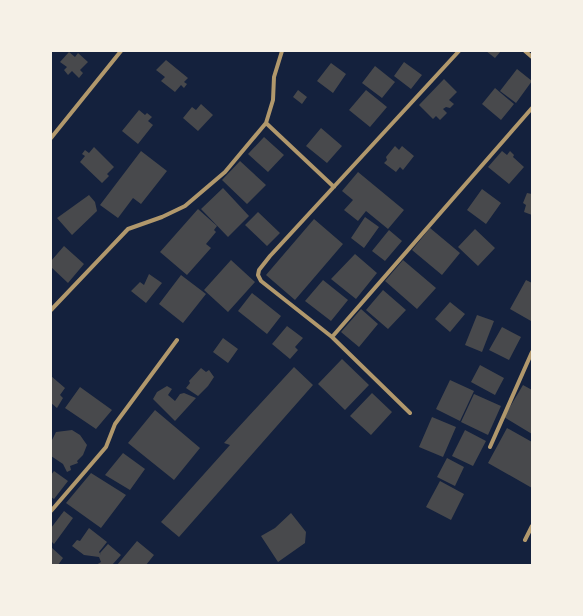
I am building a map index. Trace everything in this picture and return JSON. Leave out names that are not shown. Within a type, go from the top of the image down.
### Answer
[{"type":"street","points":[[51,138],[121,51]]},
{"type":"street","points":[[51,310],[128,229],[162,217],[185,206],[225,172],[266,123],[273,100],[274,77],[282,51]]},
{"type":"street","points":[[410,413],[332,337],[270,289],[258,275],[270,256],[459,51]]},
{"type":"street","points":[[525,51],[532,57]]},
{"type":"street","points":[[332,337],[532,108]]},
{"type":"street","points":[[266,123],[334,187]]},
{"type":"street","points":[[51,511],[106,447],[115,424],[176,340]]},
{"type":"street","points":[[490,447],[532,352]]},
{"type":"street","points":[[525,540],[532,526]]},
{"type":"building","points":[[486,51],[501,51],[495,58]]},
{"type":"building","points":[[69,52],[75,57],[78,53],[88,62],[80,70],[83,73],[79,78],[72,71],[68,75],[64,70],[67,67],[60,62]]},
{"type":"building","points":[[166,60],[188,78],[184,82],[187,84],[184,88],[181,85],[175,92],[161,81],[165,77],[156,70]]},
{"type":"building","points":[[404,62],[422,75],[411,89],[394,76]]},
{"type":"building","points":[[331,63],[346,74],[333,93],[317,81]]},
{"type":"building","points":[[375,66],[395,82],[382,98],[362,83]]},
{"type":"building","points":[[517,69],[532,81],[516,103],[500,91]]},
{"type":"building","points":[[444,79],[457,92],[449,100],[454,104],[450,108],[446,107],[443,109],[447,113],[440,120],[436,116],[433,119],[419,105]]},
{"type":"building","points":[[495,88],[514,104],[501,120],[482,104]]},
{"type":"building","points":[[298,90],[307,97],[302,104],[293,97]]},
{"type":"building","points":[[366,90],[387,107],[370,127],[349,110]]},
{"type":"building","points":[[201,104],[213,115],[198,131],[183,118],[192,107],[196,110]]},
{"type":"building","points":[[139,110],[145,115],[147,113],[152,117],[148,121],[153,125],[138,144],[122,131]]},
{"type":"building","points":[[321,128],[342,146],[327,163],[306,146]]},
{"type":"building","points":[[264,137],[284,155],[268,172],[248,154]]},
{"type":"building","points":[[395,146],[399,150],[402,146],[414,156],[403,170],[400,167],[396,172],[384,163],[387,160],[386,157]]},
{"type":"building","points":[[94,147],[114,167],[107,174],[109,176],[102,183],[80,162],[85,156],[82,154],[85,150],[89,153]]},
{"type":"building","points":[[141,151],[167,171],[141,204],[133,198],[118,218],[100,205]]},
{"type":"building","points":[[502,151],[507,155],[510,151],[514,155],[513,157],[524,167],[509,184],[488,167]]},
{"type":"building","points":[[240,161],[266,185],[247,204],[222,180]]},
{"type":"building","points":[[358,172],[404,210],[388,229],[366,211],[358,221],[344,210],[353,200],[342,191]]},
{"type":"building","points":[[223,188],[249,216],[228,237],[201,209]]},
{"type":"building","points":[[482,189],[501,203],[486,224],[467,210]]},
{"type":"building","points":[[527,193],[532,194],[532,215],[524,212],[526,205],[523,203]]},
{"type":"building","points":[[89,195],[95,202],[97,211],[72,235],[57,218]]},
{"type":"building","points":[[198,209],[217,226],[214,230],[216,232],[206,244],[211,248],[187,275],[160,252]]},
{"type":"building","points":[[258,212],[280,233],[267,246],[245,225]]},
{"type":"building","points":[[365,217],[379,227],[364,248],[351,238]]},
{"type":"building","points":[[314,219],[343,244],[295,300],[266,275]]},
{"type":"building","points":[[430,228],[460,253],[442,275],[412,250]]},
{"type":"building","points":[[475,229],[495,248],[478,266],[458,247]]},
{"type":"building","points":[[389,230],[402,241],[385,261],[372,251]]},
{"type":"building","points":[[64,246],[84,264],[68,283],[51,267],[51,261]]},
{"type":"building","points":[[355,254],[377,273],[356,299],[331,279]]},
{"type":"building","points":[[231,260],[255,282],[228,312],[204,290]]},
{"type":"building","points":[[403,260],[436,288],[417,309],[385,281]]},
{"type":"building","points":[[149,274],[162,283],[146,303],[131,291],[140,282],[144,285]]},
{"type":"building","points":[[181,275],[206,294],[183,323],[159,304]]},
{"type":"building","points":[[323,280],[348,300],[331,321],[305,301]]},
{"type":"building","points":[[526,280],[532,283],[531,321],[510,309]]},
{"type":"building","points":[[383,290],[406,310],[388,329],[366,310]]},
{"type":"building","points":[[252,293],[281,316],[267,334],[238,311]]},
{"type":"building","points":[[450,302],[465,314],[450,332],[435,319]]},
{"type":"building","points":[[361,309],[378,324],[359,347],[341,332]]},
{"type":"building","points":[[477,315],[494,321],[482,352],[465,345]]},
{"type":"building","points":[[287,326],[303,338],[295,347],[298,350],[290,359],[272,344]]},
{"type":"building","points":[[502,327],[521,337],[509,360],[489,350]]},
{"type":"building","points":[[223,338],[238,349],[228,363],[213,352]]},
{"type":"building","points":[[342,359],[369,385],[345,410],[318,384]]},
{"type":"building","points":[[480,365],[504,378],[495,395],[471,382]]},
{"type":"building","points":[[294,367],[313,385],[179,537],[161,522],[230,445],[224,443]]},
{"type":"building","points":[[201,368],[206,372],[209,370],[214,377],[208,386],[198,396],[186,388],[190,383],[189,381]]},
{"type":"building","points":[[51,376],[65,388],[60,395],[63,398],[57,408],[51,403]]},
{"type":"building","points":[[450,380],[474,391],[460,421],[436,409]]},
{"type":"building","points":[[523,385],[532,390],[532,434],[504,417]]},
{"type":"building","points":[[167,386],[172,389],[168,395],[175,401],[180,394],[184,393],[196,398],[175,421],[153,399],[157,392]]},
{"type":"building","points":[[80,387],[112,410],[96,429],[65,408]]},
{"type":"building","points":[[372,393],[392,412],[371,435],[350,416]]},
{"type":"building","points":[[474,394],[501,406],[488,435],[461,422]]},
{"type":"building","points":[[155,410],[200,448],[174,480],[128,443]]},
{"type":"building","points":[[432,417],[456,427],[443,457],[419,447]]},
{"type":"building","points":[[507,428],[532,442],[532,488],[488,463]]},
{"type":"building","points":[[72,430],[80,435],[87,445],[83,455],[77,461],[78,463],[70,466],[71,470],[67,472],[63,464],[51,456],[51,442],[56,432]]},
{"type":"building","points":[[465,430],[486,441],[473,466],[452,456]]},
{"type":"building","points":[[123,453],[145,469],[130,490],[105,475]]},
{"type":"building","points":[[447,458],[464,467],[455,486],[437,477]]},
{"type":"building","points":[[54,471],[68,481],[54,499],[51,497],[51,475]]},
{"type":"building","points":[[91,473],[126,495],[101,528],[66,503]]},
{"type":"building","points":[[440,481],[464,494],[451,520],[426,507]]},
{"type":"building","points":[[64,511],[73,518],[54,544],[51,541],[51,528]]},
{"type":"building","points":[[291,513],[306,532],[305,543],[278,562],[261,536],[275,528]]},
{"type":"building","points":[[89,528],[107,542],[99,552],[101,555],[100,553],[108,544],[121,555],[112,565],[96,565],[101,562],[99,557],[84,555],[72,546],[77,540],[80,541]]},
{"type":"building","points":[[137,541],[154,555],[146,565],[117,565]]},
{"type":"building","points":[[51,547],[63,558],[58,565],[51,565]]}]
